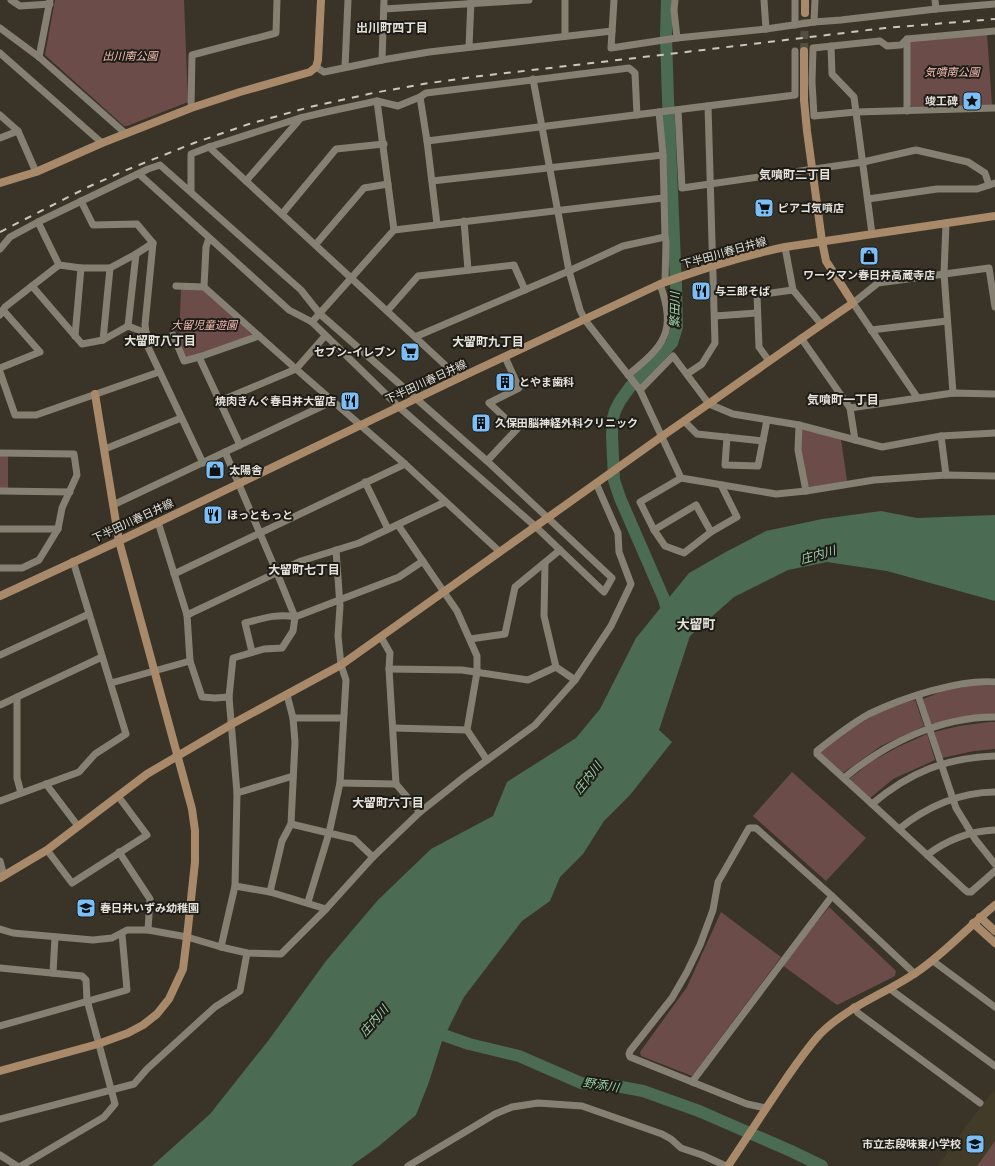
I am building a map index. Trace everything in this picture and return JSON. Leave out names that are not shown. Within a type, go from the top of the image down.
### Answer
[{"type":"street","points":[[10,0],[20,6],[50,2],[39,57]]},
{"type":"street","points":[[191,108],[192,55],[276,33],[277,0]]},
{"type":"street","points":[[0,183],[36,172],[125,133],[191,108],[310,72],[316,67],[318,60],[321,0]]},
{"type":"street","points":[[345,68],[348,0]]},
{"type":"street","points":[[382,60],[384,0]]},
{"type":"street","points":[[384,9],[471,2],[529,0]]},
{"type":"street","points":[[565,0],[565,36]]},
{"type":"street","points":[[614,0],[611,48],[677,38],[766,29],[814,22],[995,4]]},
{"type":"street","points":[[675,0],[674,10],[677,38]]},
{"type":"street","points":[[764,0],[766,29]]},
{"type":"street","points":[[794,25],[795,0]]},
{"type":"street","points":[[804,13],[805,0]]},
{"type":"street","points":[[814,22],[815,0]]},
{"type":"street","points":[[935,0],[936,9]]},
{"type":"street","points":[[469,47],[471,2]]},
{"type":"street","points":[[0,28],[39,57],[125,133]]},
{"type":"street","points":[[316,67],[324,72],[382,60],[469,47],[612,31]]},
{"type":"street","points":[[995,31],[907,39],[901,45],[887,46],[880,41],[813,48],[812,82],[814,116],[856,112],[995,108]]},
{"type":"street","points":[[907,39],[907,110]]},
{"type":"street","points":[[831,46],[832,74],[854,97],[872,234]]},
{"type":"street","points":[[427,141],[796,95],[795,51]]},
{"type":"street","points":[[804,51],[804,100],[812,169],[826,261],[917,397]]},
{"type":"street","points":[[0,53],[102,143]]},
{"type":"street","points":[[191,191],[191,154],[300,118],[377,101],[398,106],[426,93],[629,68],[635,73],[637,115]]},
{"type":"street","points":[[533,79],[569,271],[580,310],[585,320],[640,390],[681,478]]},
{"type":"street","points":[[420,97],[437,224]]},
{"type":"street","points":[[377,101],[384,144],[394,230]]},
{"type":"street","points":[[687,374],[702,364],[715,343],[708,106]]},
{"type":"street","points":[[678,110],[682,188],[863,162],[916,150],[968,162],[985,173],[992,184],[977,189],[937,189],[868,199]]},
{"type":"street","points":[[628,375],[648,359],[663,340],[668,325],[664,283],[666,246],[664,236],[663,155],[660,112]]},
{"type":"street","points":[[0,115],[18,131],[36,172]]},
{"type":"street","points":[[246,180],[300,118]]},
{"type":"street","points":[[0,138],[18,131]]},
{"type":"street","points":[[282,214],[336,149],[384,144]]},
{"type":"street","points":[[209,147],[388,310],[458,378]]},
{"type":"street","points":[[432,182],[663,155]]},
{"type":"street","points":[[0,249],[10,237],[38,222],[148,169],[160,165],[301,290],[320,314],[487,461],[612,578],[604,592],[535,526],[399,406],[312,322],[289,310],[139,174]]},
{"type":"street","points":[[316,244],[364,188],[388,184]]},
{"type":"street","points":[[312,322],[394,230],[663,198]]},
{"type":"street","points":[[81,201],[93,225],[137,224],[153,243],[145,325],[148,347],[203,463]]},
{"type":"street","name":"下半田川春日井線","points":[[0,596],[119,541],[458,378],[664,283],[713,265],[785,247],[995,216]]},
{"type":"street","points":[[464,221],[468,270]]},
{"type":"street","points":[[38,222],[59,265]]},
{"type":"street","points":[[946,223],[944,274],[953,392]]},
{"type":"street","points":[[415,337],[569,271],[622,246],[664,236]]},
{"type":"street","points":[[204,287],[206,247],[209,238]]},
{"type":"street","points":[[0,368],[40,352],[2,313],[5,307],[59,265],[81,268],[110,268],[153,243]]},
{"type":"street","points":[[785,247],[794,290],[821,324]]},
{"type":"street","points":[[128,326],[136,254]]},
{"type":"street","points":[[388,310],[418,276],[514,264],[525,290]]},
{"type":"street","points":[[75,336],[81,268]]},
{"type":"street","points":[[103,340],[110,268]]},
{"type":"street","points":[[0,860],[2,877],[47,850],[147,774],[232,724],[341,665],[634,455],[853,303],[878,283],[989,268],[995,307]]},
{"type":"street","points":[[32,286],[82,344],[103,340],[128,326]]},
{"type":"street","points":[[176,286],[204,287],[333,402],[362,425],[500,552]]},
{"type":"street","points":[[769,361],[759,347],[757,295],[794,290]]},
{"type":"street","points":[[715,316],[757,313]]},
{"type":"street","points":[[871,330],[947,322]]},
{"type":"street","points":[[128,326],[146,333]]},
{"type":"street","points":[[173,336],[184,361],[259,336]]},
{"type":"street","points":[[220,401],[296,369],[325,336]]},
{"type":"street","points":[[801,338],[850,408],[855,440]]},
{"type":"street","points":[[640,390],[674,356],[709,404],[733,414],[799,425],[882,447],[941,436],[995,433]]},
{"type":"street","points":[[199,357],[240,445]]},
{"type":"street","points":[[487,461],[517,429],[489,403],[519,388],[505,357]]},
{"type":"street","points":[[0,372],[15,415],[36,415],[159,372]]},
{"type":"street","points":[[850,408],[953,392],[995,394]]},
{"type":"street","points":[[0,1071],[98,1044],[138,1028],[157,1014],[169,999],[183,969],[195,862],[195,831],[192,809],[119,541],[95,394]]},
{"type":"street","points":[[113,505],[333,402]]},
{"type":"street","points":[[105,449],[181,418]]},
{"type":"street","points":[[727,437],[725,465],[758,466],[767,420]]},
{"type":"street","points":[[684,421],[697,434],[763,441]]},
{"type":"street","points":[[799,425],[798,450],[806,491]]},
{"type":"street","points":[[941,436],[946,475]]},
{"type":"street","points":[[220,947],[235,886],[237,793],[229,697],[233,658],[264,649],[282,648],[293,631],[294,618],[277,573],[225,452]]},
{"type":"street","points":[[0,453],[74,454],[77,475],[62,508],[58,529],[39,560],[22,568],[0,568]]},
{"type":"street","points":[[174,574],[405,464]]},
{"type":"street","points":[[721,485],[737,517],[711,532],[684,553],[665,546],[654,530],[640,502],[681,478],[776,494],[806,491],[874,480],[946,475],[995,476]]},
{"type":"street","points":[[365,482],[388,529]]},
{"type":"street","points":[[0,929],[13,933],[93,940],[112,938],[127,930],[148,930],[187,937],[247,953],[281,954],[326,909],[373,857],[420,812],[464,777],[535,725],[575,680],[611,626],[631,584],[619,552],[618,533],[597,482]]},
{"type":"street","points":[[0,491],[70,492]]},
{"type":"street","points":[[187,615],[301,561],[359,542],[445,502]]},
{"type":"street","points":[[654,530],[696,505],[711,532]]},
{"type":"street","points":[[158,522],[187,615],[190,660],[202,697],[229,697]]},
{"type":"street","points":[[398,524],[457,611],[477,656],[478,672],[467,730],[487,760]]},
{"type":"street","points":[[0,529],[58,529]]},
{"type":"street","points":[[308,902],[329,833],[340,783],[346,680],[341,665],[338,636],[339,600],[336,550]]},
{"type":"street","points":[[470,639],[505,634],[515,587],[560,550]]},
{"type":"street","points":[[0,801],[79,772],[95,754],[126,734],[73,561]]},
{"type":"street","points":[[252,652],[245,623],[268,617],[290,616],[294,618],[399,577],[423,561]]},
{"type":"street","points":[[545,563],[544,616],[556,667],[575,680]]},
{"type":"street","points":[[0,655],[89,614]]},
{"type":"street","points":[[381,637],[390,653],[389,669],[394,728],[396,784],[420,812]]},
{"type":"street","points":[[0,705],[102,657]]},
{"type":"street","points":[[111,683],[190,660]]},
{"type":"street","points":[[389,669],[462,670],[528,680],[556,667]]},
{"type":"street","points":[[995,682],[960,683],[895,702],[868,715],[817,751],[817,754],[968,892],[971,892],[995,871]]},
{"type":"street","points":[[270,892],[282,841],[291,824],[295,742],[293,718],[287,695]]},
{"type":"street","points":[[918,695],[928,729],[959,813],[971,834],[995,864]]},
{"type":"street","points":[[17,697],[17,778],[21,793]]},
{"type":"street","points":[[844,778],[872,756],[895,742],[928,729],[961,720],[995,717]]},
{"type":"street","points":[[293,718],[344,718]]},
{"type":"street","points":[[394,728],[467,730]]},
{"type":"street","points":[[872,804],[889,790],[910,777],[941,764],[958,759],[995,756]]},
{"type":"street","points":[[237,793],[293,776]]},
{"type":"street","points":[[340,783],[396,784]]},
{"type":"street","points":[[46,784],[78,826]]},
{"type":"street","points":[[899,829],[935,805],[972,794],[995,792]]},
{"type":"street","points":[[47,850],[72,883],[146,834],[118,796]]},
{"type":"street","points":[[291,824],[354,839],[373,857]]},
{"type":"street","points":[[766,1108],[748,1104],[692,1082],[630,1056],[629,1054],[672,998],[687,972],[700,945],[713,910],[718,882],[749,828],[756,828],[832,896],[915,974]]},
{"type":"street","points":[[927,855],[946,842],[982,831],[995,830]]},
{"type":"street","points":[[119,852],[150,899],[148,930]]},
{"type":"street","points":[[235,886],[270,892],[308,902],[326,909]]},
{"type":"street","points":[[692,1082],[832,896]]},
{"type":"street","points":[[408,1166],[495,1114],[512,1107],[538,1103],[582,1106],[662,1134],[671,1139],[680,1148],[729,1164],[798,1060],[820,1034],[854,1007],[890,989],[934,961],[995,905]]},
{"type":"street","points":[[977,920],[995,931]]},
{"type":"street","points":[[977,920],[995,943]]},
{"type":"street","points":[[0,1026],[87,1000],[127,990],[122,934]]},
{"type":"street","points":[[53,973],[55,937]]},
{"type":"street","points":[[0,1119],[134,1084],[147,1069],[215,1007],[240,991],[247,953]]},
{"type":"street","points":[[934,961],[995,1008]]},
{"type":"street","points":[[0,968],[82,976],[86,980],[87,1000],[115,1104],[104,1117],[21,1166]]},
{"type":"street","points":[[890,989],[995,1066]]},
{"type":"street","points":[[854,1007],[858,1013],[980,1103]]},
{"type":"street","points":[[0,1155],[17,1166]]},
{"type":"shaded area","name":"市立志段味東小学校","points":[[995,1089],[995,1166],[938,1166],[970,1121]]},
{"type":"green space","name":"出川南公園","points":[[55,0],[184,0],[188,102],[124,126],[45,55]]},
{"type":"green space","name":"気噴南公園","points":[[987,34],[992,105],[912,107],[910,105],[909,44],[911,42]]},
{"type":"green space","name":"大留児童遊園","points":[[181,288],[199,289],[204,291],[251,334],[251,336],[187,359],[184,358],[179,344]]},
{"type":"green space","points":[[803,429],[841,439],[847,481],[810,487],[807,485],[799,453],[800,431]]},
{"type":"green space","points":[[0,456],[8,456],[8,489],[0,488]]},
{"type":"green space","points":[[975,685],[995,686],[995,715],[975,715],[931,724],[923,699],[943,691]]},
{"type":"green space","points":[[915,700],[924,726],[881,746],[843,773],[819,753],[840,735],[887,708]]},
{"type":"green space","points":[[995,722],[995,749],[974,751],[942,758],[934,732],[959,726]]},
{"type":"green space","points":[[927,734],[935,760],[893,779],[869,799],[848,780],[871,762],[898,747]]},
{"type":"green space","points":[[792,772],[866,838],[826,881],[753,816]]},
{"type":"green space","points":[[829,907],[896,971],[895,976],[837,1005],[782,965]]},
{"type":"green space","points":[[721,912],[781,957],[692,1076],[641,1056],[640,1052],[687,987]]},
{"type":"green space","points":[[995,1141],[995,1166],[977,1166]]},
{"type":"water","name":"庄内川","points":[[881,511],[917,518],[995,515],[995,601],[887,571],[827,562],[788,570],[734,597],[690,636],[659,730],[672,742],[630,795],[604,821],[583,854],[560,877],[550,901],[522,921],[464,997],[442,1041],[429,1082],[416,1115],[379,1146],[351,1166],[152,1166],[210,1114],[268,1041],[326,961],[378,900],[431,849],[493,816],[507,782],[576,738],[600,709],[636,638],[689,573],[766,531],[822,519]]},
{"type":"waterway","name":"繁田川","points":[[667,0],[666,36],[677,327],[672,343],[630,387],[620,401],[613,418],[612,435],[614,480],[620,498],[664,599],[669,618]]},
{"type":"waterway","name":"野添川","points":[[429,1030],[469,1044],[519,1056],[581,1083],[616,1086],[643,1091],[699,1111],[822,1166]]},
{"type":"tunnel","points":[[804,51],[805,13]]},
{"type":"railway","points":[[0,232],[88,187],[194,143],[249,124],[310,107],[373,93],[472,77],[885,28],[995,19]]},
{"type":"place","name":"竣工碑","points":[[972,101]]},
{"type":"place","name":"ピアゴ気噴店","points":[[764,208]]},
{"type":"place","name":"ワークマン春日井高蔵寺店","points":[[869,256]]},
{"type":"place","name":"与三郎そば","points":[[701,291]]},
{"type":"place","name":"セブン-イレブン","points":[[410,352]]},
{"type":"place","name":"とやま歯科","points":[[505,382]]},
{"type":"place","name":"焼肉きんぐ春日井大留店","points":[[350,401]]},
{"type":"place","name":"久保田脳神経外科クリニック","points":[[481,423]]},
{"type":"place","name":"太陽舎","points":[[215,470]]},
{"type":"place","name":"ほっともっと","points":[[213,515]]},
{"type":"place","name":"春日井いずみ幼稚園","points":[[86,908]]},
{"type":"place","name":"市立志段味東小学校","points":[[975,1144]]},
{"type":"district","name":"出川町四丁目","points":[[392,28]]},
{"type":"district","name":"気噴町二丁目","points":[[795,175]]},
{"type":"district","name":"大留町八丁目","points":[[160,341]]},
{"type":"district","name":"大留町九丁目","points":[[488,342]]},
{"type":"district","name":"気噴町一丁目","points":[[843,400]]},
{"type":"district","name":"大留町七丁目","points":[[304,570]]},
{"type":"district","name":"大留町","points":[[696,624]]},
{"type":"district","name":"大留町六丁目","points":[[388,803]]}]
